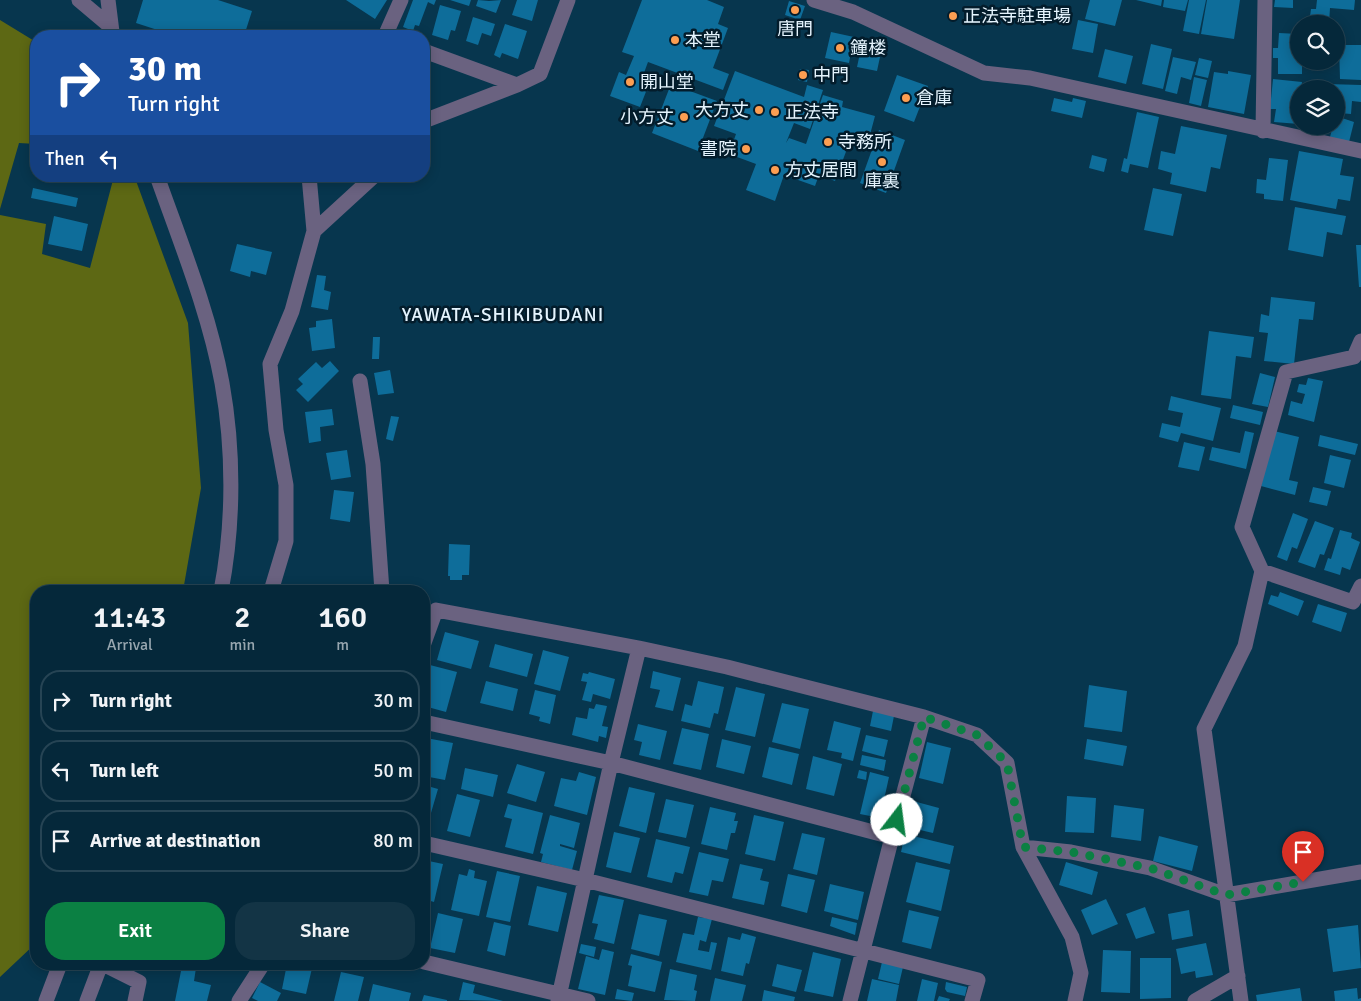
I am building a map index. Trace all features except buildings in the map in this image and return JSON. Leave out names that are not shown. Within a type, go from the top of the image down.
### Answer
[{"type":"street","points":[[79,0],[111,30]]},
{"type":"street","points":[[108,0],[112,30]]},
{"type":"street","points":[[388,30],[401,0]]},
{"type":"street","points":[[430,119],[518,85],[540,74],[568,0]]},
{"type":"street","points":[[814,0],[853,12],[984,73],[1030,78],[1361,151]]},
{"type":"street","points":[[1263,130],[1265,0]]},
{"type":"street","points":[[430,53],[518,85]]},
{"type":"street","points":[[159,182],[203,307],[222,383],[231,472],[226,564],[222,585]]},
{"type":"street","points":[[273,585],[286,541],[286,485],[276,430],[270,364],[292,311],[314,231],[310,182]]},
{"type":"street","points":[[314,231],[367,182]]},
{"type":"street","points":[[1241,1001],[1204,729],[1245,646],[1262,571],[1242,527],[1286,372],[1354,357],[1361,341]]},
{"type":"street","points":[[360,380],[373,464],[382,585]]},
{"type":"street","points":[[1262,571],[1353,602],[1361,586]]},
{"type":"street","points":[[430,626],[436,610],[639,648],[727,667],[924,717],[977,735],[1007,763],[1023,847],[1072,938],[1082,973],[1075,1001]]},
{"type":"street","points":[[559,998],[611,763],[639,648]]},
{"type":"street","points":[[850,1001],[924,717]]},
{"type":"street","points":[[430,723],[611,763],[892,837]]},
{"type":"street","points":[[430,844],[585,880],[978,980],[972,1001]]},
{"type":"street","points":[[1023,847],[1071,852],[1150,868],[1226,895],[1361,872]]},
{"type":"street","points":[[430,964],[559,998],[588,1001]]},
{"type":"street","points":[[46,1001],[58,970]]},
{"type":"street","points":[[87,1001],[100,970]]},
{"type":"street","points":[[116,970],[138,982],[135,1001]]},
{"type":"street","points":[[239,1001],[259,970]]},
{"type":"street","points":[[1195,1001],[1238,976]]},
{"type":"green space","points":[[0,20],[30,38],[30,144],[19,143],[0,209]]},
{"type":"green space","points":[[112,182],[136,182],[188,323],[201,488],[184,585],[30,585],[30,949],[0,977],[0,215],[46,224],[42,254],[90,268]]},
{"type":"place","name":"唐門","points":[[795,10]]},
{"type":"place","name":"正法寺駐車場","points":[[953,16]]},
{"type":"place","name":"本堂","points":[[675,40]]},
{"type":"place","name":"鐘楼","points":[[840,48]]},
{"type":"place","name":"中門","points":[[803,75]]},
{"type":"place","name":"開山堂","points":[[630,82]]},
{"type":"place","name":"倉庫","points":[[906,98]]},
{"type":"place","name":"大方丈","points":[[759,110]]},
{"type":"place","name":"正法寺","points":[[775,112]]},
{"type":"place","name":"小方丈","points":[[684,117]]},
{"type":"place","name":"寺務所","points":[[828,142]]},
{"type":"place","name":"書院","points":[[746,149]]},
{"type":"place","name":"庫裏","points":[[882,162]]},
{"type":"place","name":"方丈居間","points":[[775,170]]},
{"type":"district","name":"YAWATA-SHIKIBUDANI","points":[[503,314]]},
{"type":"route","points":[[897,820],[924,717],[977,735],[1007,763],[1023,847],[1071,852],[1150,868],[1226,895],[1303,882]]}]
